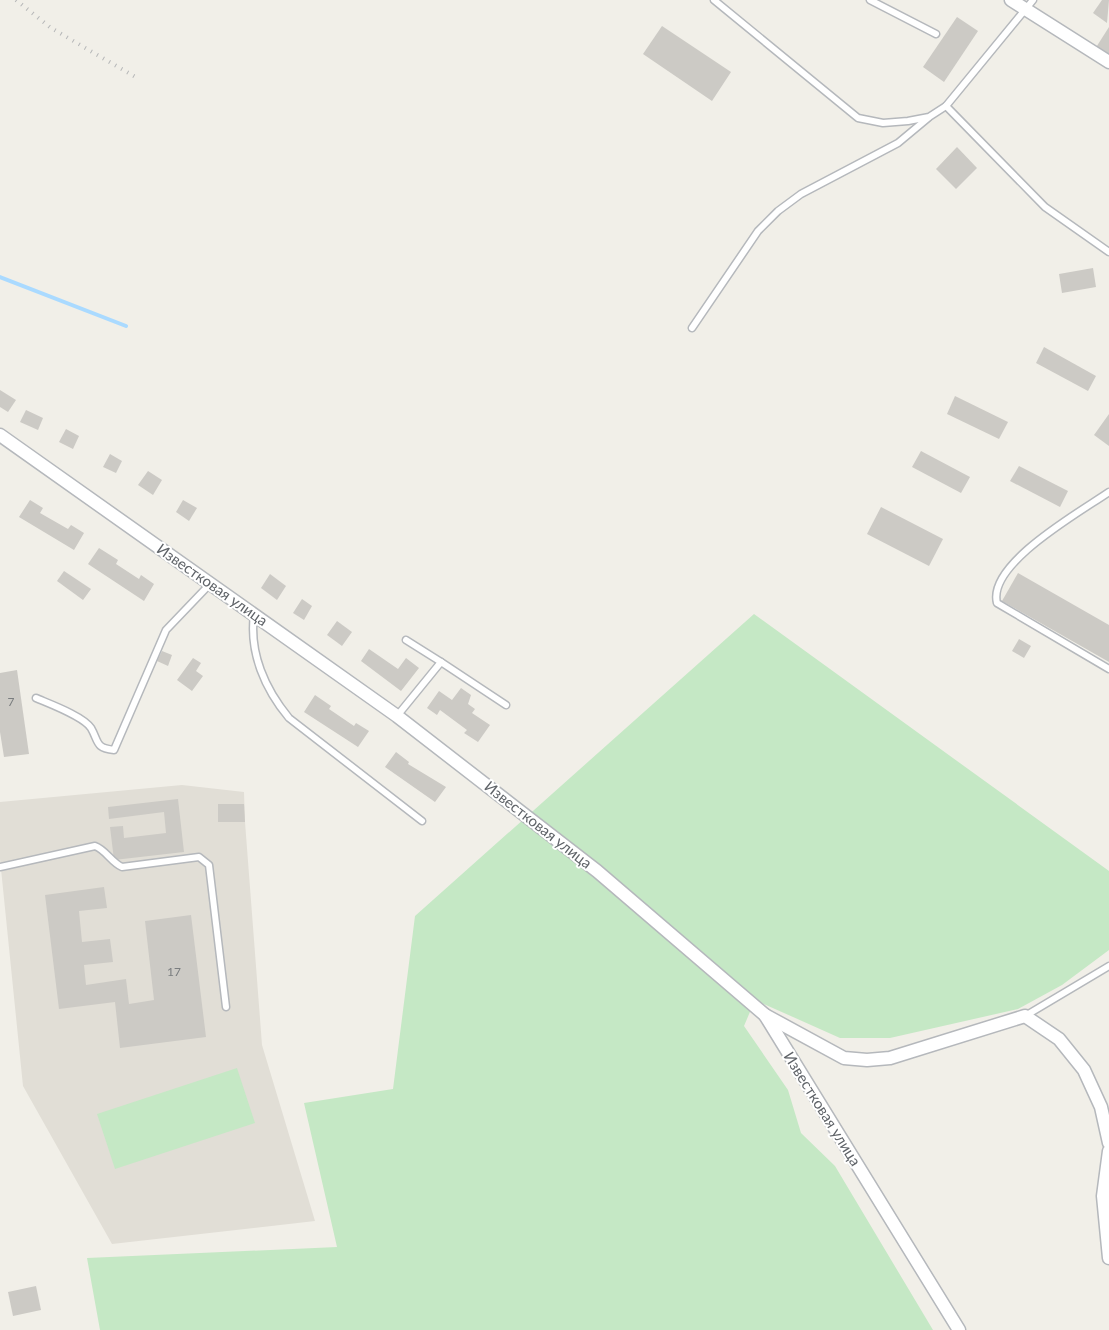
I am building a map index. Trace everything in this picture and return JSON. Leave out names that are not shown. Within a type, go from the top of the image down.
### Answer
[{"type":"street","points":[[1011,0],[1029,5],[1109,62]]},
{"type":"street","name":"Известковая улица","points":[[0,435],[397,716],[597,871],[764,1015],[959,1330]]},
{"type":"street","points":[[764,1015],[844,1058],[867,1060],[890,1058],[1025,1016],[1059,1039],[1084,1070],[1101,1107],[1109,1143]]},
{"type":"street","points":[[1109,1150],[1103,1196],[1109,1258]]},
{"type":"lane","points":[[714,0],[858,118],[883,123],[929,118]]},
{"type":"lane","points":[[870,0],[936,34]]},
{"type":"lane","points":[[692,328],[758,231],[778,211],[801,194],[898,143],[946,106],[1029,5]]},
{"type":"lane","points":[[946,106],[1045,207],[1109,252]]},
{"type":"lane","points":[[1109,492],[1035,543],[1014,561],[999,580],[995,596],[997,604],[1109,669]]},
{"type":"lane","points":[[36,698],[78,718],[90,727],[95,741],[100,746],[114,750],[166,630],[210,584]]},
{"type":"lane","points":[[254,615],[252,634],[254,655],[275,699],[285,714],[422,821]]},
{"type":"lane","points":[[406,640],[506,705]]},
{"type":"lane","points":[[397,716],[441,662]]},
{"type":"lane","points":[[0,867],[95,846],[100,848],[113,864],[122,867],[200,857],[206,860],[209,865],[226,1007]]},
{"type":"lane","points":[[1025,1016],[1109,966]]},
{"type":"shaded area","points":[[182,785],[244,792],[262,1045],[315,1221],[112,1244],[23,1086],[0,859],[0,802]]},
{"type":"green space","points":[[754,614],[1109,871],[1109,950],[1062,985],[1018,1009],[890,1038],[840,1038],[755,1000],[744,1026],[788,1090],[801,1133],[835,1166],[933,1330],[100,1330],[87,1258],[337,1247],[304,1103],[393,1089],[415,916]]},
{"type":"green space","points":[[237,1068],[255,1123],[115,1169],[97,1114]]},
{"type":"building","points":[[1102,0],[1109,0],[1107,23],[1093,13]]},
{"type":"building","points":[[957,17],[978,31],[944,82],[923,67]]},
{"type":"building","points":[[662,26],[731,72],[712,101],[643,54]]},
{"type":"building","points":[[1109,27],[1109,58],[1095,49]]},
{"type":"building","points":[[957,147],[977,168],[956,189],[936,169]]},
{"type":"building","points":[[1093,268],[1096,287],[1062,293],[1059,274]]},
{"type":"building","points":[[1044,347],[1096,376],[1088,391],[1036,363]]},
{"type":"building","points":[[0,390],[16,400],[8,412],[0,407]]},
{"type":"building","points":[[955,396],[1008,422],[999,439],[947,414]]},
{"type":"building","points":[[26,410],[43,418],[38,430],[20,422]]},
{"type":"building","points":[[1109,414],[1109,446],[1094,435]]},
{"type":"building","points":[[66,429],[79,436],[73,449],[59,442]]},
{"type":"building","points":[[921,451],[970,477],[961,493],[912,467]]},
{"type":"building","points":[[110,454],[122,461],[116,473],[103,467]]},
{"type":"building","points":[[1019,466],[1068,491],[1060,507],[1010,481]]},
{"type":"building","points":[[148,471],[162,480],[153,495],[138,485]]},
{"type":"building","points":[[30,500],[43,508],[40,513],[68,529],[71,525],[84,533],[74,550],[19,517]]},
{"type":"building","points":[[183,500],[197,508],[189,521],[176,512]]},
{"type":"building","points":[[881,507],[943,539],[929,566],[867,534]]},
{"type":"building","points":[[99,548],[118,560],[116,564],[139,579],[141,575],[154,584],[144,601],[88,564]]},
{"type":"building","points":[[64,571],[91,589],[83,600],[57,581]]},
{"type":"building","points":[[1018,573],[1109,625],[1109,662],[1002,601]]},
{"type":"building","points":[[270,574],[286,586],[277,600],[261,588]]},
{"type":"building","points":[[302,599],[312,606],[304,620],[293,613]]},
{"type":"building","points":[[337,621],[352,632],[342,646],[327,635]]},
{"type":"building","points":[[1019,639],[1031,646],[1024,658],[1012,651]]},
{"type":"building","points":[[369,649],[398,669],[406,658],[419,668],[401,691],[361,661]]},
{"type":"building","points":[[162,651],[172,655],[168,666],[157,661]]},
{"type":"building","points":[[193,658],[201,663],[196,671],[203,676],[192,691],[177,680]]},
{"type":"building","points":[[17,670],[29,754],[4,757],[0,732],[0,673]]},
{"type":"building","points":[[461,688],[471,695],[468,704],[475,709],[472,713],[490,725],[478,742],[464,733],[467,730],[440,710],[437,715],[427,708],[439,691],[452,700]]},
{"type":"building","points":[[315,695],[331,706],[329,709],[354,726],[356,723],[369,731],[358,747],[304,712]]},
{"type":"building","points":[[396,752],[409,762],[408,764],[446,787],[435,802],[385,767]]},
{"type":"building","points":[[178,799],[184,852],[114,860],[110,827],[123,826],[124,838],[166,833],[164,812],[109,819],[108,807]]},
{"type":"building","points":[[218,804],[244,804],[245,822],[218,822]]},
{"type":"building","points":[[104,887],[107,908],[79,911],[82,942],[110,939],[113,962],[84,965],[86,985],[126,979],[129,1004],[154,1000],[145,921],[191,915],[206,1037],[120,1048],[115,1002],[59,1009],[45,895]]},
{"type":"building","points":[[36,1286],[41,1310],[13,1316],[8,1292]]},
{"type":"waterway","points":[[0,277],[126,326]]},
{"type":"railway","points":[[16,0],[51,28],[139,79]]}]
